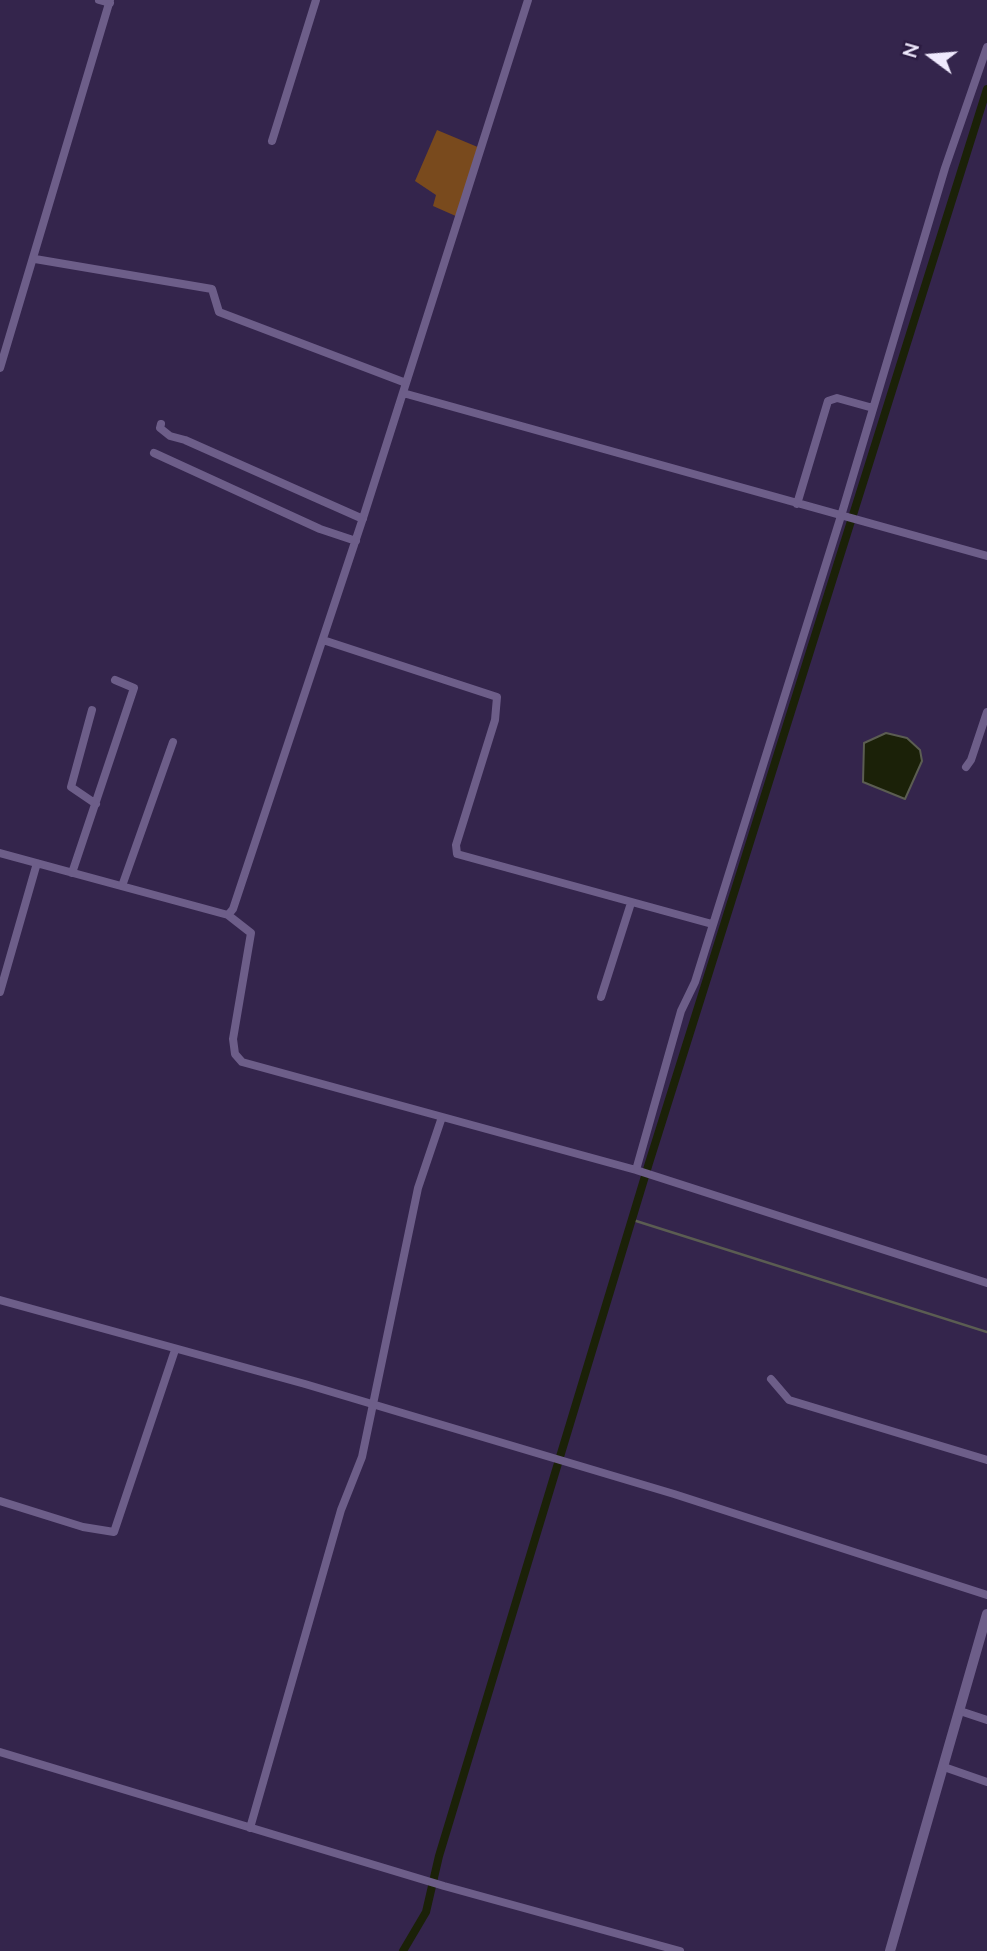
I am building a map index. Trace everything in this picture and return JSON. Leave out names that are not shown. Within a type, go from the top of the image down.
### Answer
[{"type":"street","points":[[0,368],[110,1],[99,0]]},
{"type":"street","points":[[272,141],[316,0]]},
{"type":"street","points":[[228,915],[233,909],[356,541],[528,0]]},
{"type":"street","points":[[639,1171],[681,1011],[695,982],[841,516],[945,168],[987,47]]},
{"type":"street","points":[[35,258],[212,289],[219,312],[406,383]]},
{"type":"street","points":[[403,393],[987,556]]},
{"type":"street","points":[[797,504],[828,401],[837,398],[873,408]]},
{"type":"street","points":[[161,424],[160,428],[170,436],[185,440],[363,519]]},
{"type":"street","points":[[154,453],[320,529],[356,541]]},
{"type":"street","points":[[323,640],[497,697],[495,720],[456,845],[457,854],[712,924]]},
{"type":"street","points":[[72,873],[134,688],[114,680]]},
{"type":"street","points":[[92,710],[72,788],[96,804]]},
{"type":"street","points":[[965,767],[971,760],[987,712]]},
{"type":"street","points":[[122,886],[173,742]]},
{"type":"street","points":[[0,853],[228,915],[251,933],[233,1039],[235,1054],[242,1062],[639,1171],[987,1283]]},
{"type":"street","points":[[0,992],[37,863]]},
{"type":"street","points":[[601,997],[631,903]]},
{"type":"street","points":[[250,1828],[341,1510],[362,1457],[418,1188],[442,1117]]},
{"type":"street","points":[[0,1300],[567,1463],[987,1595]]},
{"type":"street","points":[[0,1501],[94,1530],[114,1532],[175,1350]]},
{"type":"street","points":[[771,1379],[789,1401],[987,1460]]},
{"type":"street","points":[[890,1951],[987,1614]]},
{"type":"street","points":[[960,1711],[987,1720]]},
{"type":"street","points":[[0,1752],[444,1886],[680,1951]]},
{"type":"street","points":[[944,1768],[987,1782]]},
{"type":"shaded area","points":[[437,130],[480,148],[458,217],[433,206],[436,195],[415,181]]},
{"type":"shaded area","points":[[886,733],[907,738],[920,750],[922,761],[905,799],[863,782],[864,743]]},
{"type":"waterway","points":[[403,1951],[426,1912],[439,1856],[649,1163],[987,89]]},
{"type":"waterway","points":[[633,1220],[987,1332]]}]
